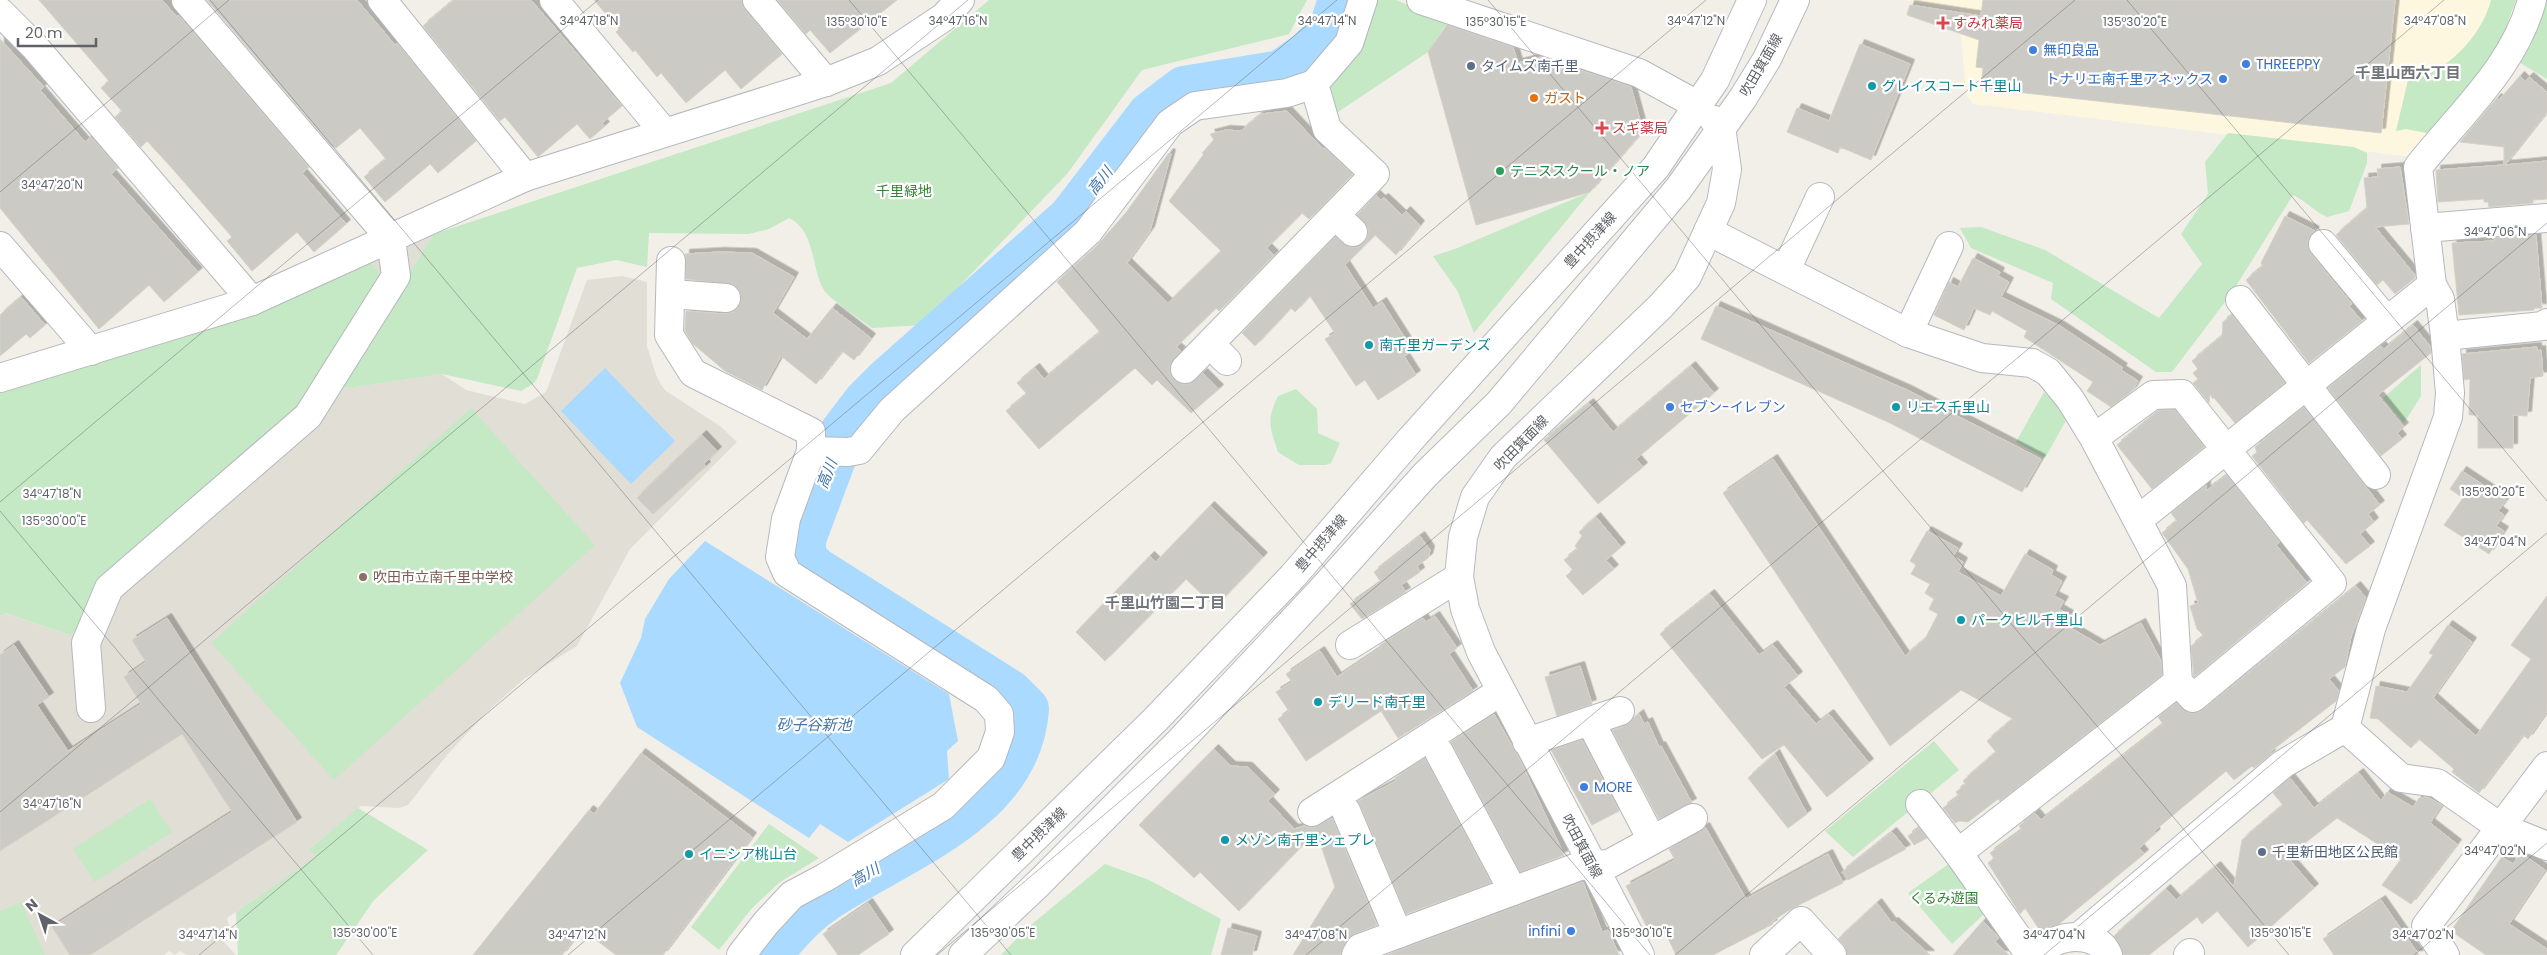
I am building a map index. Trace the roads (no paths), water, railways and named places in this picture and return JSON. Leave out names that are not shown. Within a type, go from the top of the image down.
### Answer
[{"type":"street","points":[[186,0],[391,239],[396,276],[308,416],[269,468],[198,533]]},
{"type":"street","points":[[382,0],[525,177]]},
{"type":"street","points":[[554,0],[664,132]]},
{"type":"street","points":[[757,0],[826,82]]},
{"type":"street","points":[[814,451],[848,452],[858,450],[892,410],[1088,232],[1170,123],[1195,106],[1287,93],[1314,84],[1349,44],[1363,0]]},
{"type":"street","points":[[963,955],[1039,883],[1180,741],[1319,593],[1425,475],[1499,403],[1679,188],[1721,127],[1699,106],[1639,73],[1421,0]]},
{"type":"street","points":[[1699,106],[1734,42],[1752,0]]},
{"type":"street","name":"吹田箕面線","points":[[1640,955],[1500,692],[1481,652],[1465,609],[1459,577],[1463,537],[1475,498],[1503,457],[1660,307],[1687,277],[1721,203],[1727,168],[1721,127],[1743,98],[1767,59],[1795,0]]},
{"type":"street","points":[[2079,937],[2283,764],[2345,728],[2371,629],[2448,417],[2450,393],[2445,336],[2440,299],[2432,285],[2418,167],[2513,49],[2524,25],[2532,0]]},
{"type":"street","points":[[0,378],[252,301],[525,177],[826,82],[878,61],[944,6]]},
{"type":"street","points":[[0,12],[34,46],[252,301]]},
{"type":"street","points":[[1185,369],[1218,352],[1344,223],[1379,170],[1327,129],[1314,84]]},
{"type":"street","name":"豊中摂津線","points":[[915,955],[1156,719],[1293,576],[1410,440],[1656,167],[1699,106]]},
{"type":"street","points":[[1786,270],[1820,197]]},
{"type":"street","points":[[2425,228],[2547,218]]},
{"type":"street","points":[[1708,231],[1908,333],[1982,358],[2032,363],[2048,372],[2070,399],[2094,438],[2139,519],[2172,586],[2178,682],[2193,698],[2332,583],[2182,394],[2153,395],[2094,438]]},
{"type":"street","points":[[2323,244],[2387,322]]},
{"type":"street","points":[[0,246],[91,350]]},
{"type":"street","points":[[1908,333],[1949,246]]},
{"type":"street","points":[[671,262],[670,335],[693,373],[811,432],[814,451],[786,519],[780,557],[787,573],[986,699],[999,714],[1000,732],[991,758],[943,806],[824,878],[792,894],[766,923],[742,955]]},
{"type":"street","points":[[2139,519],[2307,387],[2432,285]]},
{"type":"street","points":[[670,294],[726,298]]},
{"type":"street","points":[[2240,300],[2376,475]]},
{"type":"street","points":[[2445,336],[2543,326],[2547,323]]},
{"type":"street","points":[[91,708],[86,643],[109,588],[308,416]]},
{"type":"street","points":[[1350,645],[1459,577]]},
{"type":"street","points":[[1958,854],[2178,682]]},
{"type":"street","points":[[1312,812],[1500,692]]},
{"type":"street","points":[[1527,742],[1620,711]]},
{"type":"street","points":[[1590,721],[1652,840]]},
{"type":"street","points":[[2345,728],[2401,778],[2437,783],[2500,827],[2547,846]]},
{"type":"street","points":[[1439,752],[1513,891]]},
{"type":"street","points":[[2445,955],[2426,926],[2547,766]]},
{"type":"street","points":[[1920,804],[2030,955]]},
{"type":"street","points":[[1346,810],[1398,934]]},
{"type":"street","points":[[1356,955],[1360,948],[1580,866],[1609,864],[1693,818]]},
{"type":"street","points":[[1764,955],[1801,921],[1832,955]]},
{"type":"street","points":[[2038,955],[2052,943],[2079,937],[2096,941],[2108,955]]},
{"type":"water","points":[[605,368],[675,441],[631,484],[561,411]]},
{"type":"water","name":"砂子谷新池","points":[[705,541],[949,694],[958,741],[947,751],[949,779],[848,842],[820,824],[809,838],[637,727],[620,683],[641,638],[645,619],[669,579]]},
{"type":"waterway","name":"高川","points":[[769,955],[795,924],[817,905],[854,881],[918,845],[950,824],[978,801],[1002,775],[1018,745],[1026,709],[1010,693],[814,569],[803,556],[803,539],[843,432],[866,402],[887,381],[1071,218],[1150,115],[1184,89],[1281,73],[1308,54],[1331,31],[1341,0]]},
{"type":"place","name":"すみれ薬局","points":[[1943,23]]},
{"type":"place","name":"無印良品","points":[[2033,50]]},
{"type":"place","name":"THREEPPY","points":[[2246,64]]},
{"type":"place","name":"タイムズ南千里","points":[[1471,66]]},
{"type":"place","name":"トナリエ南千里アネックス","points":[[2223,79]]},
{"type":"place","name":"グレイスコート千里山","points":[[1872,86]]},
{"type":"place","name":"ガスト","points":[[1534,98]]},
{"type":"place","name":"スギ薬局","points":[[1602,128]]},
{"type":"place","name":"テニススクール・ノア","points":[[1500,171]]},
{"type":"place","name":"南千里ガーデンズ","points":[[1369,345]]},
{"type":"place","name":"セブン-イレブン","points":[[1670,407]]},
{"type":"place","name":"リエス千里山","points":[[1896,407]]},
{"type":"place","name":"吹田市立南千里中学校","points":[[363,577]]},
{"type":"place","name":"パークヒル千里山","points":[[1961,620]]},
{"type":"place","name":"デリード南千里","points":[[1318,702]]},
{"type":"place","name":"MORE","points":[[1584,787]]},
{"type":"place","name":"メゾン南千里シェプレ","points":[[1225,840]]},
{"type":"place","name":"千里新田地区公民館","points":[[2262,852]]},
{"type":"place","name":"イニシア桃山台","points":[[689,854]]},
{"type":"place","name":"infini","points":[[1571,931]]},
{"type":"district","name":"千里山西六丁目","points":[[2408,73]]},
{"type":"district","name":"千里山竹園二丁目","points":[[1165,603]]},
{"type":"park label","name":"千里緑地","points":[[904,191]]},
{"type":"park label","name":"くるみ遊園","points":[[1944,898]]}]
